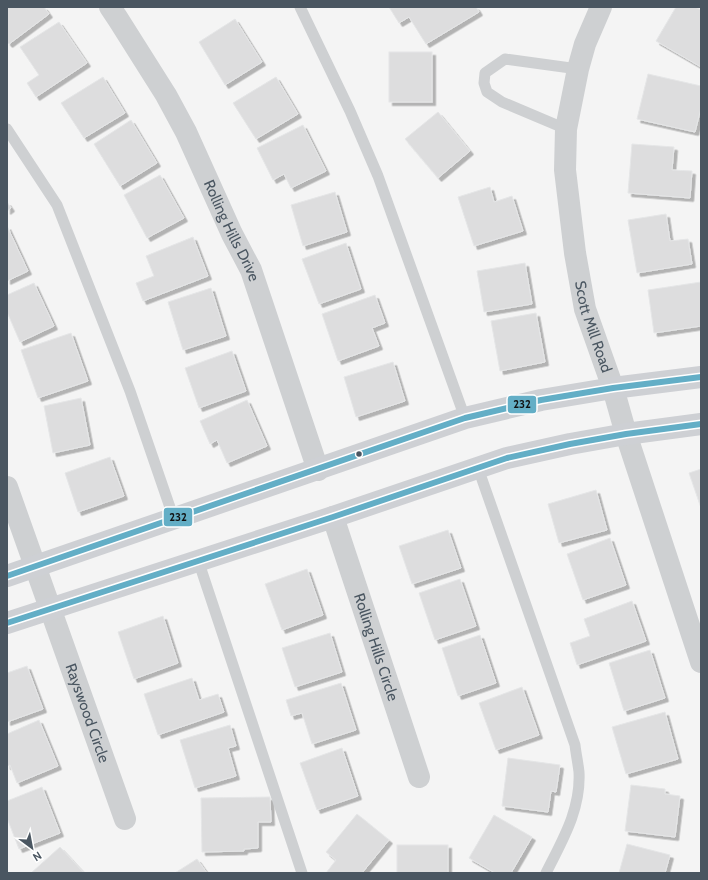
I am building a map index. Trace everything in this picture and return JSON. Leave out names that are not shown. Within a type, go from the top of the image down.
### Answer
[{"type":"main road","points":[[7,576],[318,470],[465,418],[541,400],[613,388],[701,377]]},
{"type":"main road","points":[[7,623],[50,607],[333,517],[514,456],[626,434],[701,424]]},
{"type":"street","name":"Rolling Hills Drive","points":[[110,7],[169,101],[186,132],[250,270],[318,470]]},
{"type":"street","name":"Scott Mill Road","points":[[601,7],[585,44],[578,69],[566,129],[565,170],[575,253],[585,309],[613,388],[626,434],[701,662]]},
{"type":"street","name":"Rayswood Circle","points":[[7,487],[125,819]]},
{"type":"street","name":"Rolling Hills Circle","points":[[333,517],[419,777]]},
{"type":"lane","points":[[300,7],[350,111],[378,176],[465,418]]},
{"type":"lane","points":[[566,129],[502,102],[487,92],[484,83],[485,72],[505,59],[578,69]]},
{"type":"lane","points":[[7,129],[57,205],[130,391],[174,519]]},
{"type":"lane","points":[[478,468],[575,745],[579,772],[578,797],[572,822],[546,873]]},
{"type":"lane","points":[[198,560],[302,873]]},
{"type":"building","points":[[7,7],[44,7],[49,14],[9,44],[7,42]]},
{"type":"building","points":[[389,7],[476,7],[479,12],[426,44],[409,17],[399,23]]},
{"type":"building","points":[[676,7],[695,7],[701,10],[701,67],[656,41]]},
{"type":"building","points":[[235,19],[262,62],[225,85],[199,42]]},
{"type":"building","points":[[59,22],[87,63],[36,97],[27,83],[39,75],[20,47]]},
{"type":"building","points":[[389,52],[432,52],[432,102],[389,102]]},
{"type":"building","points":[[648,74],[701,86],[701,108],[695,132],[637,119]]},
{"type":"building","points":[[103,77],[125,113],[84,138],[61,103]]},
{"type":"building","points":[[276,77],[298,114],[256,139],[233,103]]},
{"type":"building","points":[[438,112],[470,151],[438,178],[405,139]]},
{"type":"building","points":[[131,120],[157,163],[120,186],[94,144]]},
{"type":"building","points":[[303,125],[326,171],[291,188],[284,174],[273,180],[257,148]]},
{"type":"building","points":[[632,144],[674,147],[672,170],[692,171],[690,198],[628,193]]},
{"type":"building","points":[[160,175],[184,218],[147,238],[124,195]]},
{"type":"building","points":[[490,187],[494,202],[512,196],[523,231],[474,246],[458,197]]},
{"type":"building","points":[[335,192],[347,232],[303,246],[291,205]]},
{"type":"building","points":[[7,202],[11,208],[7,211]]},
{"type":"building","points":[[666,214],[670,241],[688,239],[692,264],[637,273],[628,220]]},
{"type":"building","points":[[7,226],[28,271],[7,281]]},
{"type":"building","points":[[193,237],[208,276],[143,301],[136,283],[154,276],[146,256]]},
{"type":"building","points":[[346,243],[361,289],[319,304],[302,259]]},
{"type":"building","points":[[525,263],[532,304],[484,312],[477,271]]},
{"type":"building","points":[[701,282],[701,326],[654,333],[648,290]]},
{"type":"building","points":[[34,283],[54,326],[20,342],[7,312],[7,295]]},
{"type":"building","points":[[211,288],[226,336],[183,350],[168,302]]},
{"type":"building","points":[[375,295],[385,323],[372,328],[379,346],[338,361],[322,314]]},
{"type":"building","points":[[536,313],[545,362],[500,371],[491,321]]},
{"type":"building","points":[[71,333],[88,381],[38,398],[21,350]]},
{"type":"building","points":[[232,351],[246,391],[199,408],[185,368]]},
{"type":"building","points":[[393,362],[405,401],[356,417],[344,377]]},
{"type":"building","points":[[81,398],[90,445],[53,453],[44,406]]},
{"type":"building","points":[[247,400],[267,446],[227,463],[217,440],[210,444],[200,421]]},
{"type":"building","points":[[110,457],[124,496],[78,512],[65,473]]},
{"type":"building","points":[[701,469],[701,508],[689,473]]},
{"type":"building","points":[[596,490],[607,530],[559,543],[548,504]]},
{"type":"building","points":[[448,530],[461,568],[412,584],[399,546]]},
{"type":"building","points":[[610,538],[626,585],[583,600],[567,554]]},
{"type":"building","points":[[307,569],[323,615],[282,630],[265,584]]},
{"type":"building","points":[[460,579],[476,626],[435,640],[419,593]]},
{"type":"building","points":[[632,601],[646,641],[577,665],[570,643],[590,636],[584,619]]},
{"type":"building","points":[[163,616],[178,663],[134,679],[118,632]]},
{"type":"building","points":[[330,633],[342,672],[295,687],[282,648]]},
{"type":"building","points":[[480,635],[496,683],[458,696],[442,648]]},
{"type":"building","points":[[650,650],[665,698],[624,711],[609,663]]},
{"type":"building","points":[[27,666],[43,709],[7,722],[7,673]]},
{"type":"building","points":[[192,678],[199,700],[218,694],[224,712],[158,735],[144,694]]},
{"type":"building","points":[[341,683],[356,730],[312,744],[302,713],[291,716],[286,700]]},
{"type":"building","points":[[522,687],[539,735],[496,750],[479,703]]},
{"type":"building","points":[[665,712],[678,759],[626,774],[612,727]]},
{"type":"building","points":[[39,720],[58,766],[17,783],[10,765],[7,766],[7,734]]},
{"type":"building","points":[[230,725],[236,746],[228,748],[236,776],[195,788],[180,740]]},
{"type":"building","points":[[342,748],[358,796],[317,810],[300,763]]},
{"type":"building","points":[[508,758],[560,765],[556,792],[551,791],[548,812],[502,806]]},
{"type":"building","points":[[631,785],[665,789],[665,794],[680,796],[675,837],[625,831]]},
{"type":"building","points":[[42,787],[60,833],[19,849],[7,818],[7,801]]},
{"type":"building","points":[[270,797],[271,822],[258,822],[258,848],[244,849],[244,851],[202,852],[201,798]]},
{"type":"building","points":[[357,814],[389,840],[362,873],[326,873],[336,860],[326,852]]},
{"type":"building","points":[[494,815],[532,837],[511,873],[495,873],[469,858]]},
{"type":"building","points":[[627,844],[670,855],[665,873],[619,873]]},
{"type":"building","points":[[397,845],[448,845],[448,873],[397,873]]},
{"type":"building","points":[[60,847],[84,873],[31,873]]},
{"type":"building","points":[[197,859],[207,873],[175,873]]},
{"type":"transit line","name":"232","points":[[7,576],[465,418],[541,400],[613,388],[701,377]]},
{"type":"transit line","name":"232","points":[[7,623],[333,517],[507,458],[570,444],[626,434],[701,424]]}]
